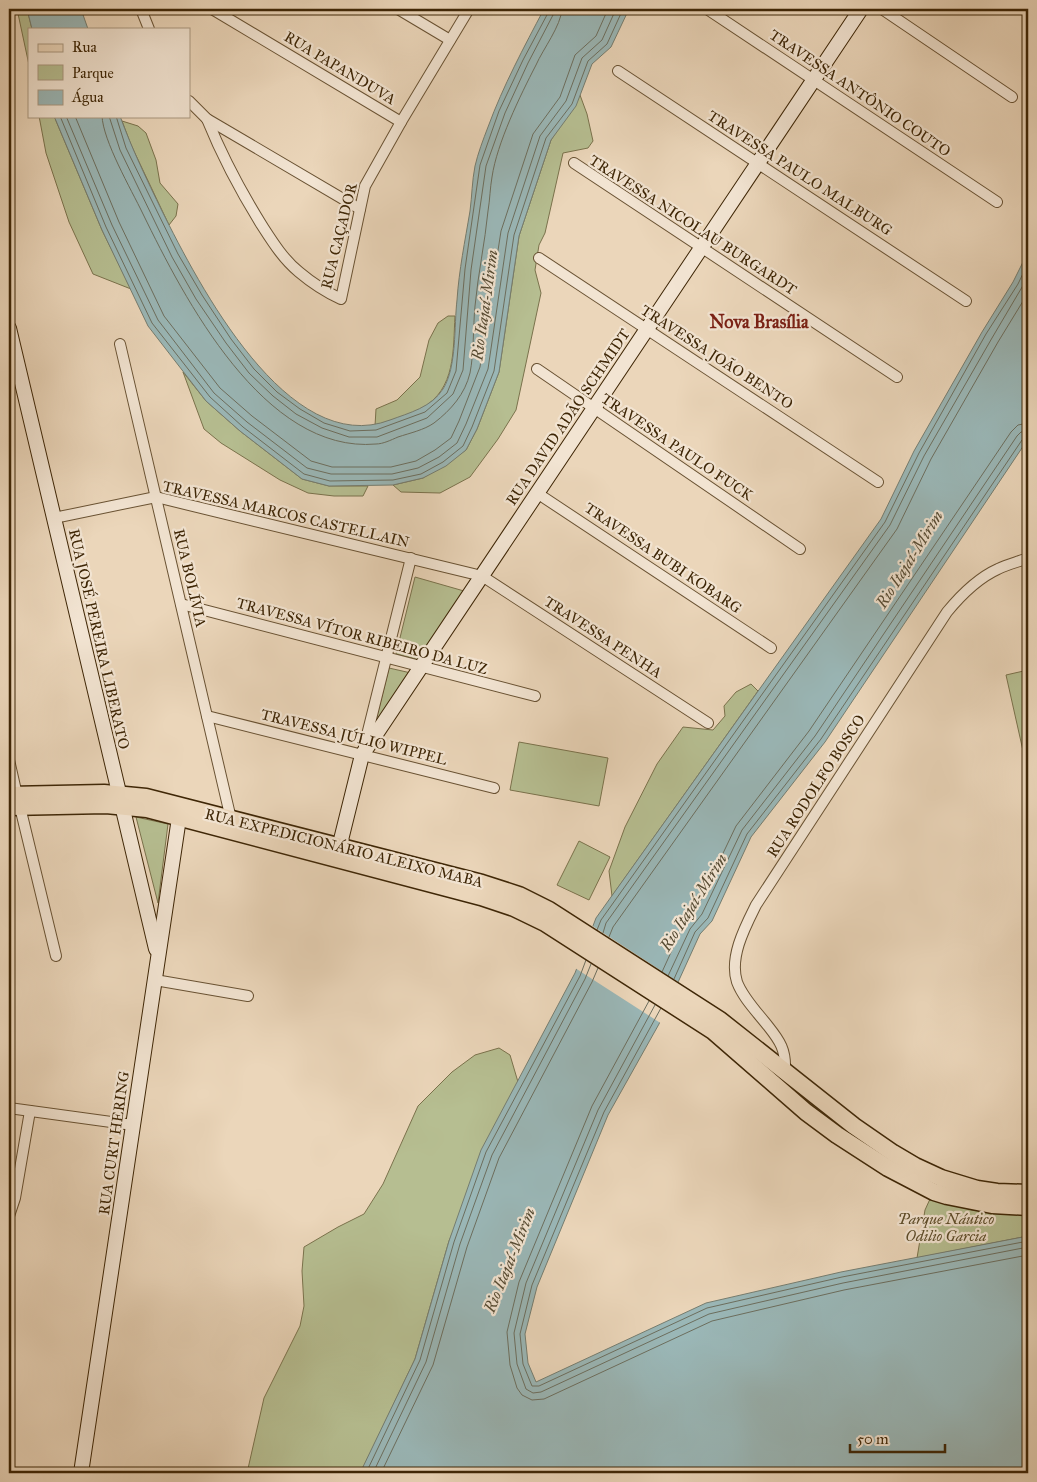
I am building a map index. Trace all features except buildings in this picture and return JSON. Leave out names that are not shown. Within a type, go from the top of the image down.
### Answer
[{"type":"main road","name":"RUA DAVID ADÃO SCHMIDT","points":[[337,853],[362,755],[861,9]]},
{"type":"main road","name":"RUA JOSÉ PEREIRA LIBERATO","points":[[9,328],[158,956]]},
{"type":"main road","name":"RUA EXPEDICIONÁRIO ALEIXO MABA","points":[[121,799],[146,797],[231,819],[490,900],[560,925],[716,1025]]},
{"type":"main road","points":[[14,801],[121,799]]},
{"type":"main road","name":"RUA EXPEDICIONÁRIO ALEIXO MABA","points":[[121,799],[147,810],[337,853]]},
{"type":"main road","name":"RUA CURT HERING","points":[[81,1473],[179,818]]},
{"type":"main road","points":[[716,1025],[785,1070],[854,1126],[893,1153],[941,1178],[977,1189],[1028,1193]]},
{"type":"main road","points":[[716,1025],[806,1112],[837,1135],[888,1168],[934,1192],[974,1203],[1028,1207]]},
{"type":"main road","points":[[837,1135],[854,1126]]},
{"type":"street","points":[[141,9],[149,28]]},
{"type":"street","name":"RUA PAPANDUVA","points":[[212,9],[400,122]]},
{"type":"street","points":[[398,9],[450,40]]},
{"type":"street","name":"RUA CAÇADOR","points":[[207,119],[222,155],[244,198],[276,248],[298,271],[326,292],[341,299],[365,186],[400,122],[469,9]]},
{"type":"street","name":"TRAVESSA ANTÔNIO COUTO","points":[[707,9],[997,202]]},
{"type":"street","points":[[882,9],[1012,97]]},
{"type":"street","name":"TRAVESSA PAULO MALBURG","points":[[618,71],[966,301]]},
{"type":"street","points":[[190,103],[207,119],[360,209]]},
{"type":"street","name":"TRAVESSA NICOLAU BURGARDT","points":[[574,164],[897,377]]},
{"type":"street","name":"TRAVESSA JOÃO BENTO","points":[[539,258],[878,482]]},
{"type":"street","name":"RUA BOLÍVIA","points":[[120,344],[231,819]]},
{"type":"street","name":"TRAVESSA PAULO FUCK","points":[[537,370],[800,549]]},
{"type":"street","name":"TRAVESSA BUBI KOBARG","points":[[537,493],[771,648]]},
{"type":"street","name":"TRAVESSA MARCOS CASTELLAIN","points":[[54,518],[156,497],[482,576]]},
{"type":"street","points":[[362,755],[411,558]]},
{"type":"street","name":"RUA RODOLFO BOSCO","points":[[785,1070],[786,1058],[780,1041],[745,998],[737,982],[735,966],[747,922],[947,612],[978,580],[998,569],[1028,558]]},
{"type":"street","name":"TRAVESSA PENHA","points":[[482,576],[708,723]]},
{"type":"street","name":"TRAVESSA VÍTOR RIBEIRO DA LUZ","points":[[181,604],[536,696]]},
{"type":"street","name":"TRAVESSA JÚLIO WIPPEL","points":[[207,716],[494,788]]},
{"type":"street","points":[[9,760],[14,801],[56,956]]},
{"type":"street","points":[[155,980],[248,996]]},
{"type":"street","points":[[9,1108],[133,1125]]},
{"type":"street","points":[[9,1216],[15,1198],[30,1111]]},
{"type":"green space","points":[[17,9],[27,9],[32,28],[28,28],[28,60]]},
{"type":"green space","points":[[580,95],[587,114],[593,141],[588,148],[563,153],[545,233],[539,245],[535,270],[541,293],[516,410],[498,439],[470,477],[440,493],[401,492],[393,485],[423,478],[466,450],[477,429],[499,372],[519,236],[551,140]]},
{"type":"green space","points":[[39,118],[55,118],[102,230],[131,289],[93,274],[69,222],[46,153]]},
{"type":"green space","points":[[122,121],[138,126],[146,133],[156,160],[160,183],[178,204],[176,216],[169,225],[131,145]]},
{"type":"green space","points":[[448,316],[455,316],[453,355],[447,380],[441,390],[433,400],[417,411],[375,426],[376,409],[397,400],[420,377],[429,340],[438,323]]},
{"type":"green space","points":[[183,372],[206,401],[240,431],[302,479],[329,486],[368,486],[363,496],[334,496],[308,493],[280,480],[221,443],[204,429]]},
{"type":"green space","points":[[415,577],[464,591],[420,660],[396,654]]},
{"type":"green space","points":[[389,668],[411,673],[374,728]]},
{"type":"green space","points":[[1028,670],[1028,773],[1006,675]]},
{"type":"green space","points":[[751,684],[758,691],[612,896],[609,871],[625,827],[657,764],[683,727],[713,730],[725,716],[724,706],[736,692]]},
{"type":"green space","points":[[519,742],[608,758],[599,806],[510,790]]},
{"type":"green space","points":[[136,817],[168,824],[158,903]]},
{"type":"green space","points":[[579,841],[610,857],[589,900],[557,885]]},
{"type":"green space","points":[[499,1048],[510,1055],[518,1082],[505,1107],[449,1241],[415,1359],[361,1473],[247,1473],[264,1398],[300,1326],[304,1306],[302,1271],[304,1247],[364,1214],[383,1184],[418,1106],[452,1072],[475,1055]]},
{"type":"green space","name":"Parque Náutico Odilio Garcia","points":[[930,1199],[972,1210],[1028,1214],[1028,1236],[917,1258],[925,1210]]},
{"type":"water","points":[[27,9],[81,9],[88,28],[32,28]]},
{"type":"water","name":"Rio Itajaí-Mirim","points":[[544,9],[629,9],[611,47],[592,64],[576,106],[551,140],[519,236],[499,372],[477,429],[466,450],[446,466],[423,478],[393,485],[329,486],[302,479],[240,431],[206,401],[148,326],[102,230],[55,118],[121,118],[156,199],[198,280],[223,319],[251,357],[283,390],[316,414],[352,425],[390,420],[420,409],[433,400],[443,389],[453,358],[459,278],[476,161],[500,97]]},
{"type":"water","name":"Rio Itajaí-Mirim","points":[[1028,252],[1028,439],[825,742],[751,837],[712,921],[700,934],[659,1024],[608,1115],[537,1287],[525,1334],[528,1363],[536,1382],[706,1303],[841,1272],[1028,1236],[1028,1473],[360,1473],[415,1359],[449,1241],[481,1150],[575,973],[596,918],[881,519],[914,451],[1013,282]]},
{"type":"pier","points":[[591,925],[680,983],[662,1024],[575,968]]},
{"type":"district","name":"Nova Brasília","points":[[759,322]]}]
